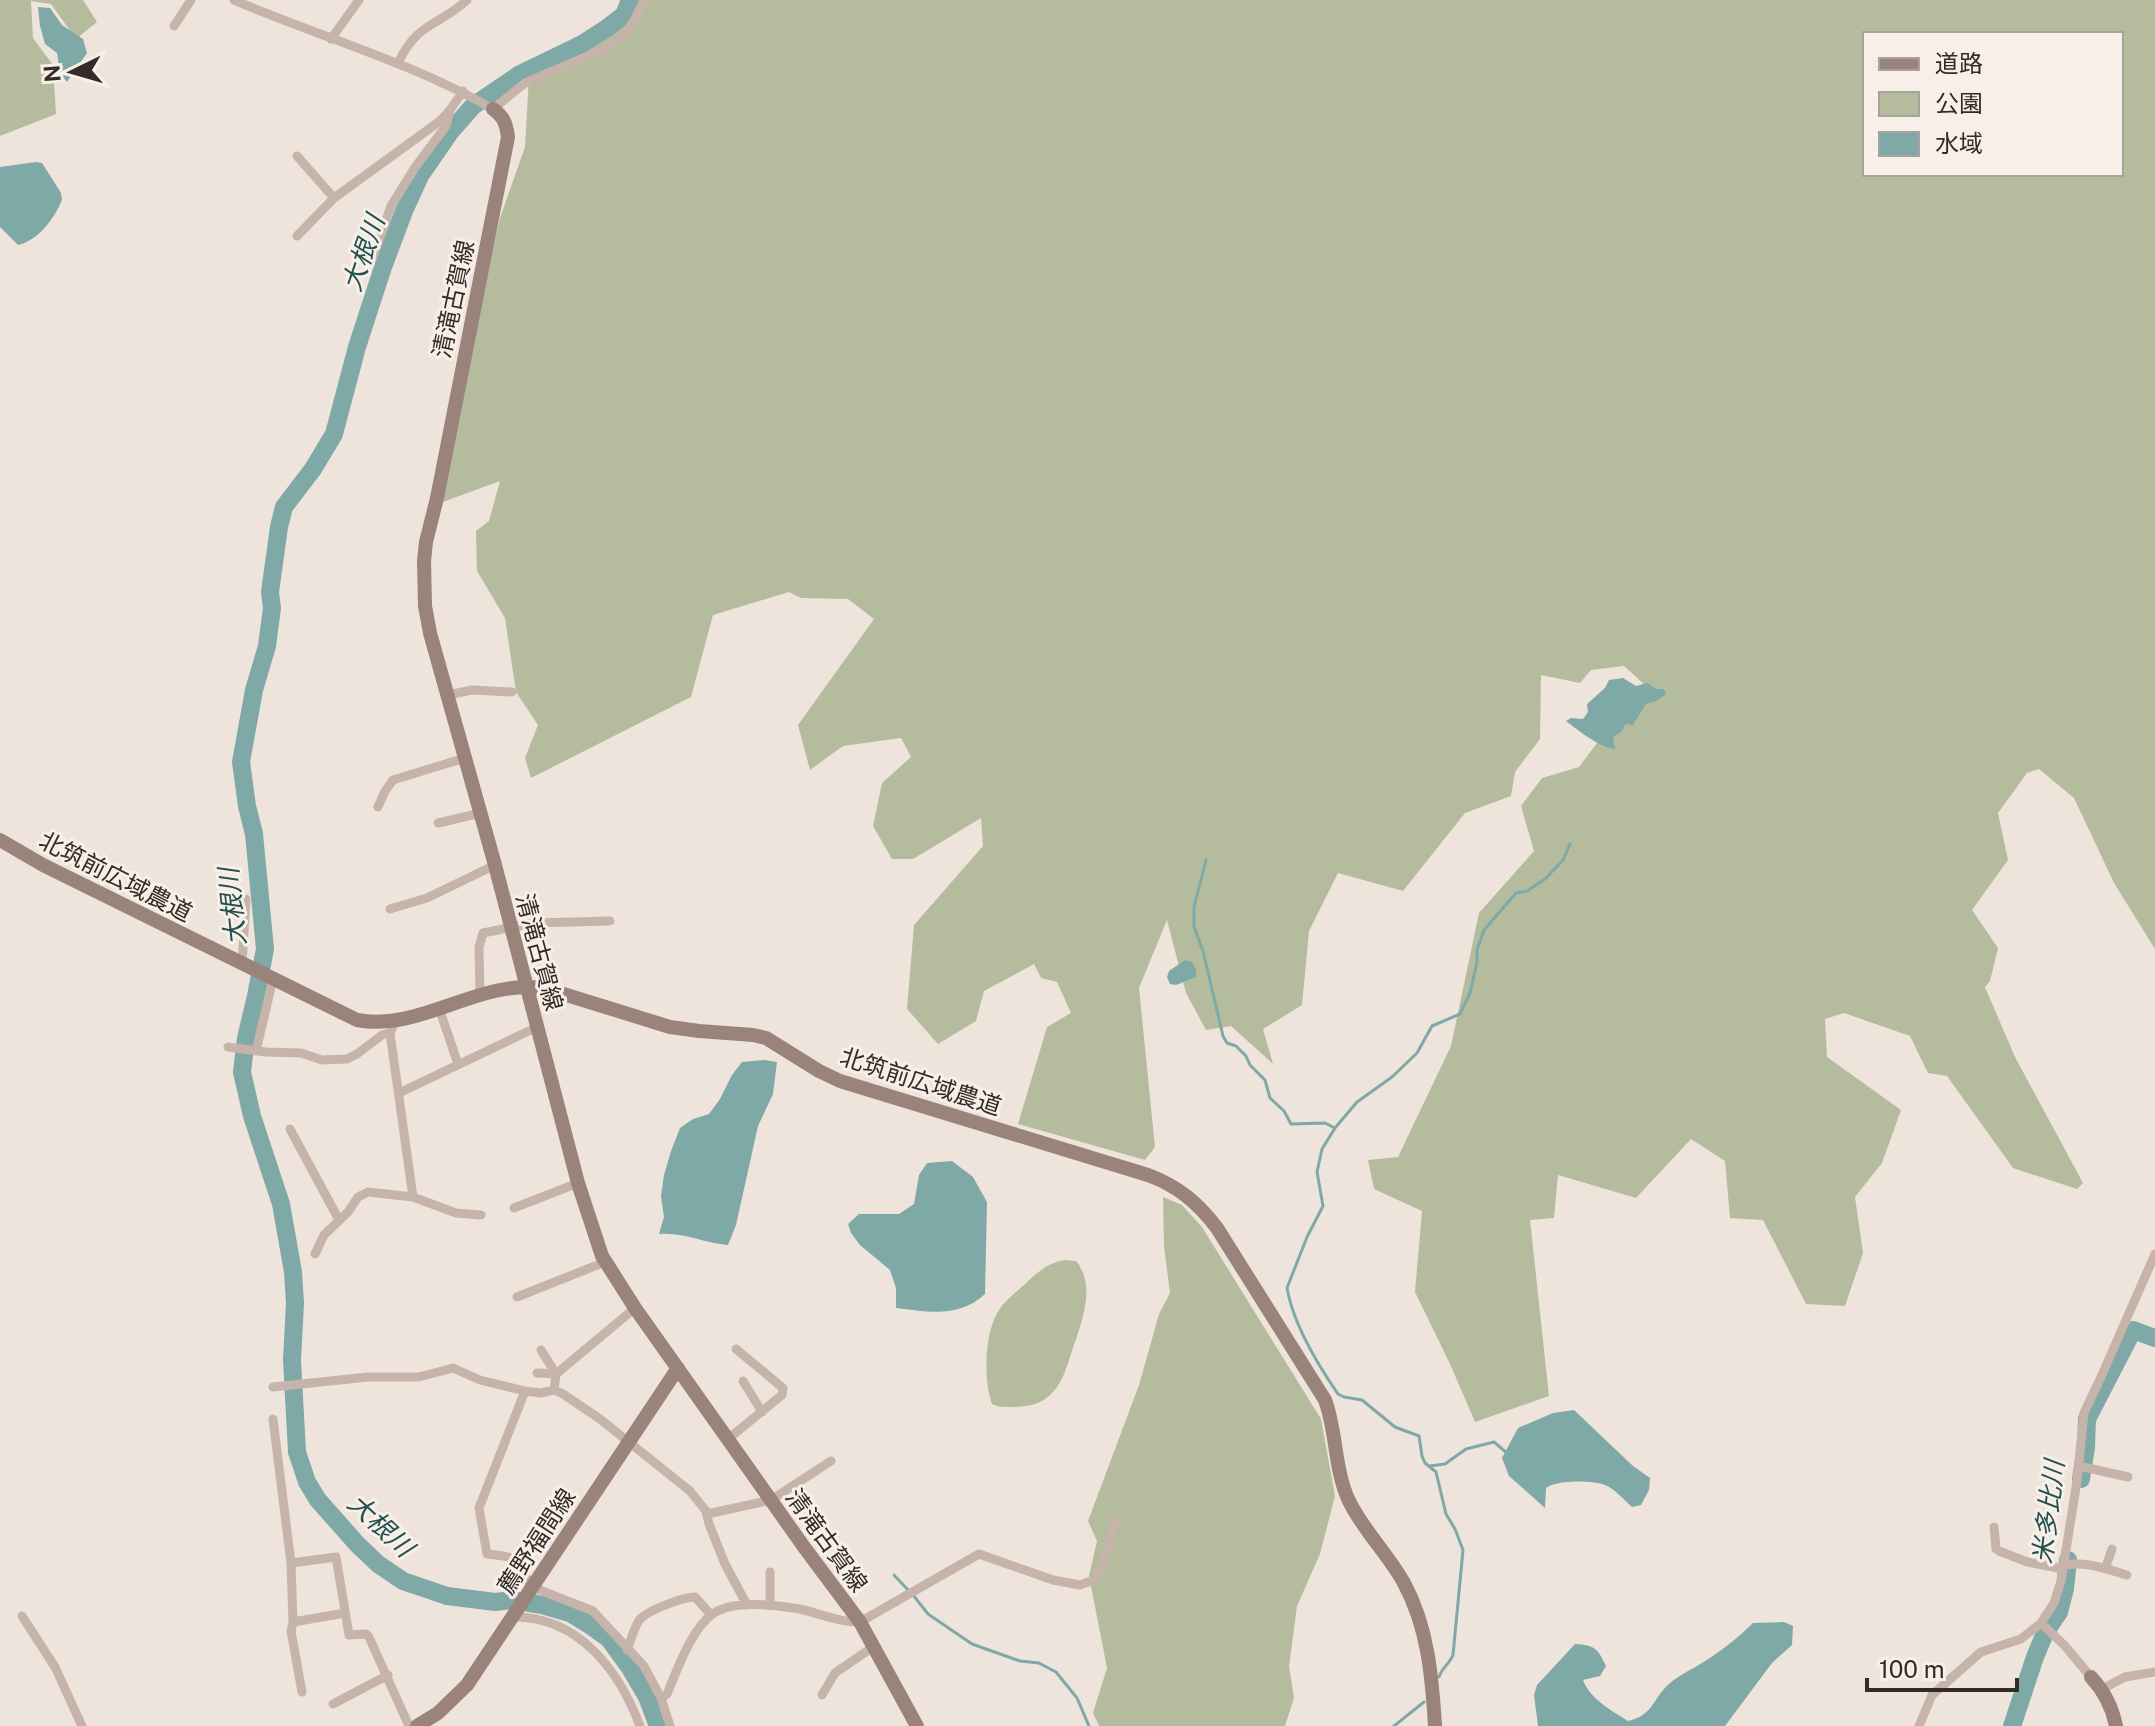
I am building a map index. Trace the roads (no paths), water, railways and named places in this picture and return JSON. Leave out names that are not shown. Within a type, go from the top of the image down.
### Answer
[{"type":"main road","name":"清滝古賀線","points":[[493,109],[502,115],[508,137],[426,542],[425,606],[430,633],[495,865],[578,1183],[605,1262],[860,1622],[917,1726]]},
{"type":"main road","name":"北筑前広域農道","points":[[0,840],[43,865],[357,1020],[393,1026],[502,988],[544,988],[670,1027],[766,1038],[840,1081],[1171,1184],[1193,1199],[1217,1228],[1325,1400],[1349,1501],[1403,1583],[1420,1621],[1430,1670],[1435,1726]]},
{"type":"main road","name":"薦野福間線","points":[[417,1726],[438,1713],[467,1685],[678,1368]]},
{"type":"main road","points":[[2091,1677],[2102,1689],[2114,1712],[2116,1726]]},
{"type":"street","points":[[174,26],[191,0]]},
{"type":"street","points":[[234,0],[398,63],[463,91],[493,109],[525,83],[609,47],[628,28],[644,0]]},
{"type":"street","points":[[331,39],[359,0]]},
{"type":"street","points":[[398,63],[422,28],[467,0]]},
{"type":"street","points":[[297,236],[334,198],[440,121],[463,91]]},
{"type":"street","points":[[373,257],[391,206],[446,126],[450,110]]},
{"type":"street","points":[[297,156],[334,198]]},
{"type":"street","points":[[448,695],[472,690],[512,692]]},
{"type":"street","points":[[378,807],[393,780],[465,758]]},
{"type":"street","points":[[438,823],[481,813]]},
{"type":"street","points":[[390,909],[427,898],[495,865]]},
{"type":"street","points":[[242,964],[246,899]]},
{"type":"street","points":[[480,994],[479,947],[483,933],[534,923],[610,921]]},
{"type":"street","points":[[256,1051],[270,978]]},
{"type":"street","points":[[439,1008],[458,1064]]},
{"type":"street","points":[[228,1047],[301,1053],[322,1060],[347,1059],[393,1026]]},
{"type":"street","points":[[393,1026],[413,1197]]},
{"type":"street","points":[[399,1093],[537,1027]]},
{"type":"street","points":[[290,1129],[339,1220]]},
{"type":"street","points":[[514,1208],[578,1183]]},
{"type":"street","points":[[315,1254],[324,1235],[348,1212],[358,1197],[368,1192],[413,1197],[456,1213],[481,1215]]},
{"type":"street","points":[[1919,1726],[1932,1695],[1981,1652],[2021,1639],[2041,1623],[2054,1603],[2079,1466],[2084,1413],[2155,1254]]},
{"type":"street","points":[[517,1297],[605,1262]]},
{"type":"street","points":[[537,1373],[556,1374],[635,1308]]},
{"type":"street","points":[[728,1439],[782,1395],[783,1388],[736,1349]]},
{"type":"street","points":[[541,1350],[556,1374],[554,1390]]},
{"type":"street","points":[[273,1387],[368,1377],[419,1377],[453,1368],[480,1380],[525,1391],[541,1393],[554,1390],[563,1394],[600,1419],[690,1491],[707,1514],[725,1564],[747,1605]]},
{"type":"street","points":[[743,1381],[762,1412]]},
{"type":"street","points":[[525,1391],[479,1508],[487,1554],[509,1557],[518,1562],[530,1590],[593,1611],[644,1666],[661,1698],[670,1726]]},
{"type":"street","points":[[273,1419],[291,1563],[291,1631],[302,1692]]},
{"type":"street","points":[[707,1514],[771,1500],[831,1461]]},
{"type":"street","points":[[2079,1466],[2128,1477]]},
{"type":"street","points":[[661,1698],[667,1694],[685,1651],[711,1615],[720,1610],[747,1605],[770,1606],[803,1610],[845,1622],[860,1622],[979,1554],[1053,1580],[1080,1585],[1094,1580],[1104,1561],[1116,1520]]},
{"type":"street","points":[[1994,1527],[1996,1549],[2027,1562],[2063,1567],[2075,1563],[2127,1575]]},
{"type":"street","points":[[2105,1569],[2112,1549]]},
{"type":"street","points":[[291,1563],[336,1557],[349,1635],[366,1634],[369,1637],[409,1726]]},
{"type":"street","points":[[770,1572],[770,1606]]},
{"type":"street","points":[[627,1650],[639,1621],[683,1598],[695,1597],[711,1615]]},
{"type":"street","points":[[293,1622],[345,1613]]},
{"type":"street","points":[[22,1616],[55,1667],[82,1726]]},
{"type":"street","points":[[513,1617],[548,1622],[568,1629],[587,1643],[624,1691],[640,1726]]},
{"type":"street","points":[[2041,1623],[2091,1677]]},
{"type":"street","points":[[822,1695],[835,1673],[873,1647]]},
{"type":"street","points":[[2102,1689],[2125,1677],[2155,1672]]},
{"type":"street","points":[[333,1704],[388,1675]]},
{"type":"water","points":[[38,7],[50,8],[62,25],[83,39],[87,53],[67,82],[60,73],[57,53],[45,44]]},
{"type":"water","points":[[42,163],[61,193],[62,200],[45,228],[33,239],[18,245],[0,227],[0,167]]},
{"type":"water","points":[[1623,678],[1636,686],[1647,683],[1666,692],[1656,701],[1646,704],[1633,725],[1626,724],[1613,737],[1615,749],[1596,742],[1566,721],[1583,719],[1588,712],[1587,704],[1605,688],[1609,680]]},
{"type":"water","points":[[1185,960],[1192,962],[1196,977],[1176,985],[1170,984],[1167,977],[1169,971]]},
{"type":"water","points":[[742,1062],[777,1062],[773,1094],[758,1126],[736,1225],[728,1245],[659,1234],[664,1217],[661,1196],[664,1175],[680,1128],[693,1119],[709,1114]]},
{"type":"water","points":[[952,1161],[973,1177],[987,1202],[985,1294],[965,1307],[943,1312],[896,1308],[896,1288],[890,1270],[860,1245],[848,1224],[859,1214],[899,1214],[914,1204],[919,1175],[927,1163]]},
{"type":"water","points":[[1574,1410],[1650,1478],[1649,1490],[1641,1505],[1632,1507],[1605,1485],[1575,1482],[1558,1483],[1546,1488],[1545,1508],[1509,1476],[1502,1458],[1518,1428],[1553,1413]]},
{"type":"water","points":[[1784,1622],[1793,1626],[1792,1645],[1772,1663],[1725,1726],[1538,1726],[1534,1695],[1537,1685],[1575,1644],[1595,1649],[1606,1666],[1600,1676],[1583,1680],[1586,1687],[1602,1704],[1628,1721],[1643,1715],[1669,1684],[1722,1649],[1753,1623]]},
{"type":"waterway","name":"大根川","points":[[630,0],[624,15],[607,28],[582,44],[520,74],[473,106],[451,131],[420,176],[383,267],[357,347],[334,434],[313,469],[284,507],[270,592],[272,608],[267,646],[254,690],[241,762],[254,834],[265,949],[242,1072],[252,1116],[281,1204],[293,1272],[292,1360],[297,1452],[307,1482],[318,1500],[357,1544],[378,1564],[403,1581],[447,1596],[542,1605],[570,1613],[588,1624],[609,1639],[630,1668],[647,1697],[658,1726]]},
{"type":"waterway","points":[[1439,1677],[1453,1655],[1463,1550],[1446,1514],[1436,1472],[1425,1463],[1419,1436],[1395,1427],[1362,1400],[1338,1394],[1300,1329],[1287,1288],[1323,1206],[1317,1172],[1322,1149],[1335,1128],[1357,1102],[1392,1077],[1417,1053],[1432,1026],[1460,1014],[1470,993],[1477,950],[1484,930],[1516,893],[1527,891],[1545,879],[1563,860],[1570,844]]},
{"type":"waterway","points":[[1206,860],[1194,907],[1194,927],[1203,951],[1223,1036],[1227,1043],[1236,1046],[1246,1056],[1250,1065],[1265,1080],[1270,1098],[1284,1111],[1291,1124],[1325,1123],[1335,1128]]},
{"type":"waterway","name":"米多比川","points":[[2081,1479],[2087,1419],[2133,1330],[2155,1338]]},
{"type":"waterway","points":[[1430,1466],[1445,1464],[1466,1449],[1494,1442],[1508,1454]]},
{"type":"waterway","name":"米多比川","points":[[2012,1726],[2035,1657],[2045,1633],[2059,1612],[2068,1560]]},
{"type":"waterway","points":[[894,1575],[908,1590]]},
{"type":"waterway","points":[[913,1595],[928,1614],[972,1644],[1020,1661],[1039,1663],[1056,1672],[1077,1698],[1089,1726]]},
{"type":"waterway","points":[[1394,1726],[1424,1702]]}]
